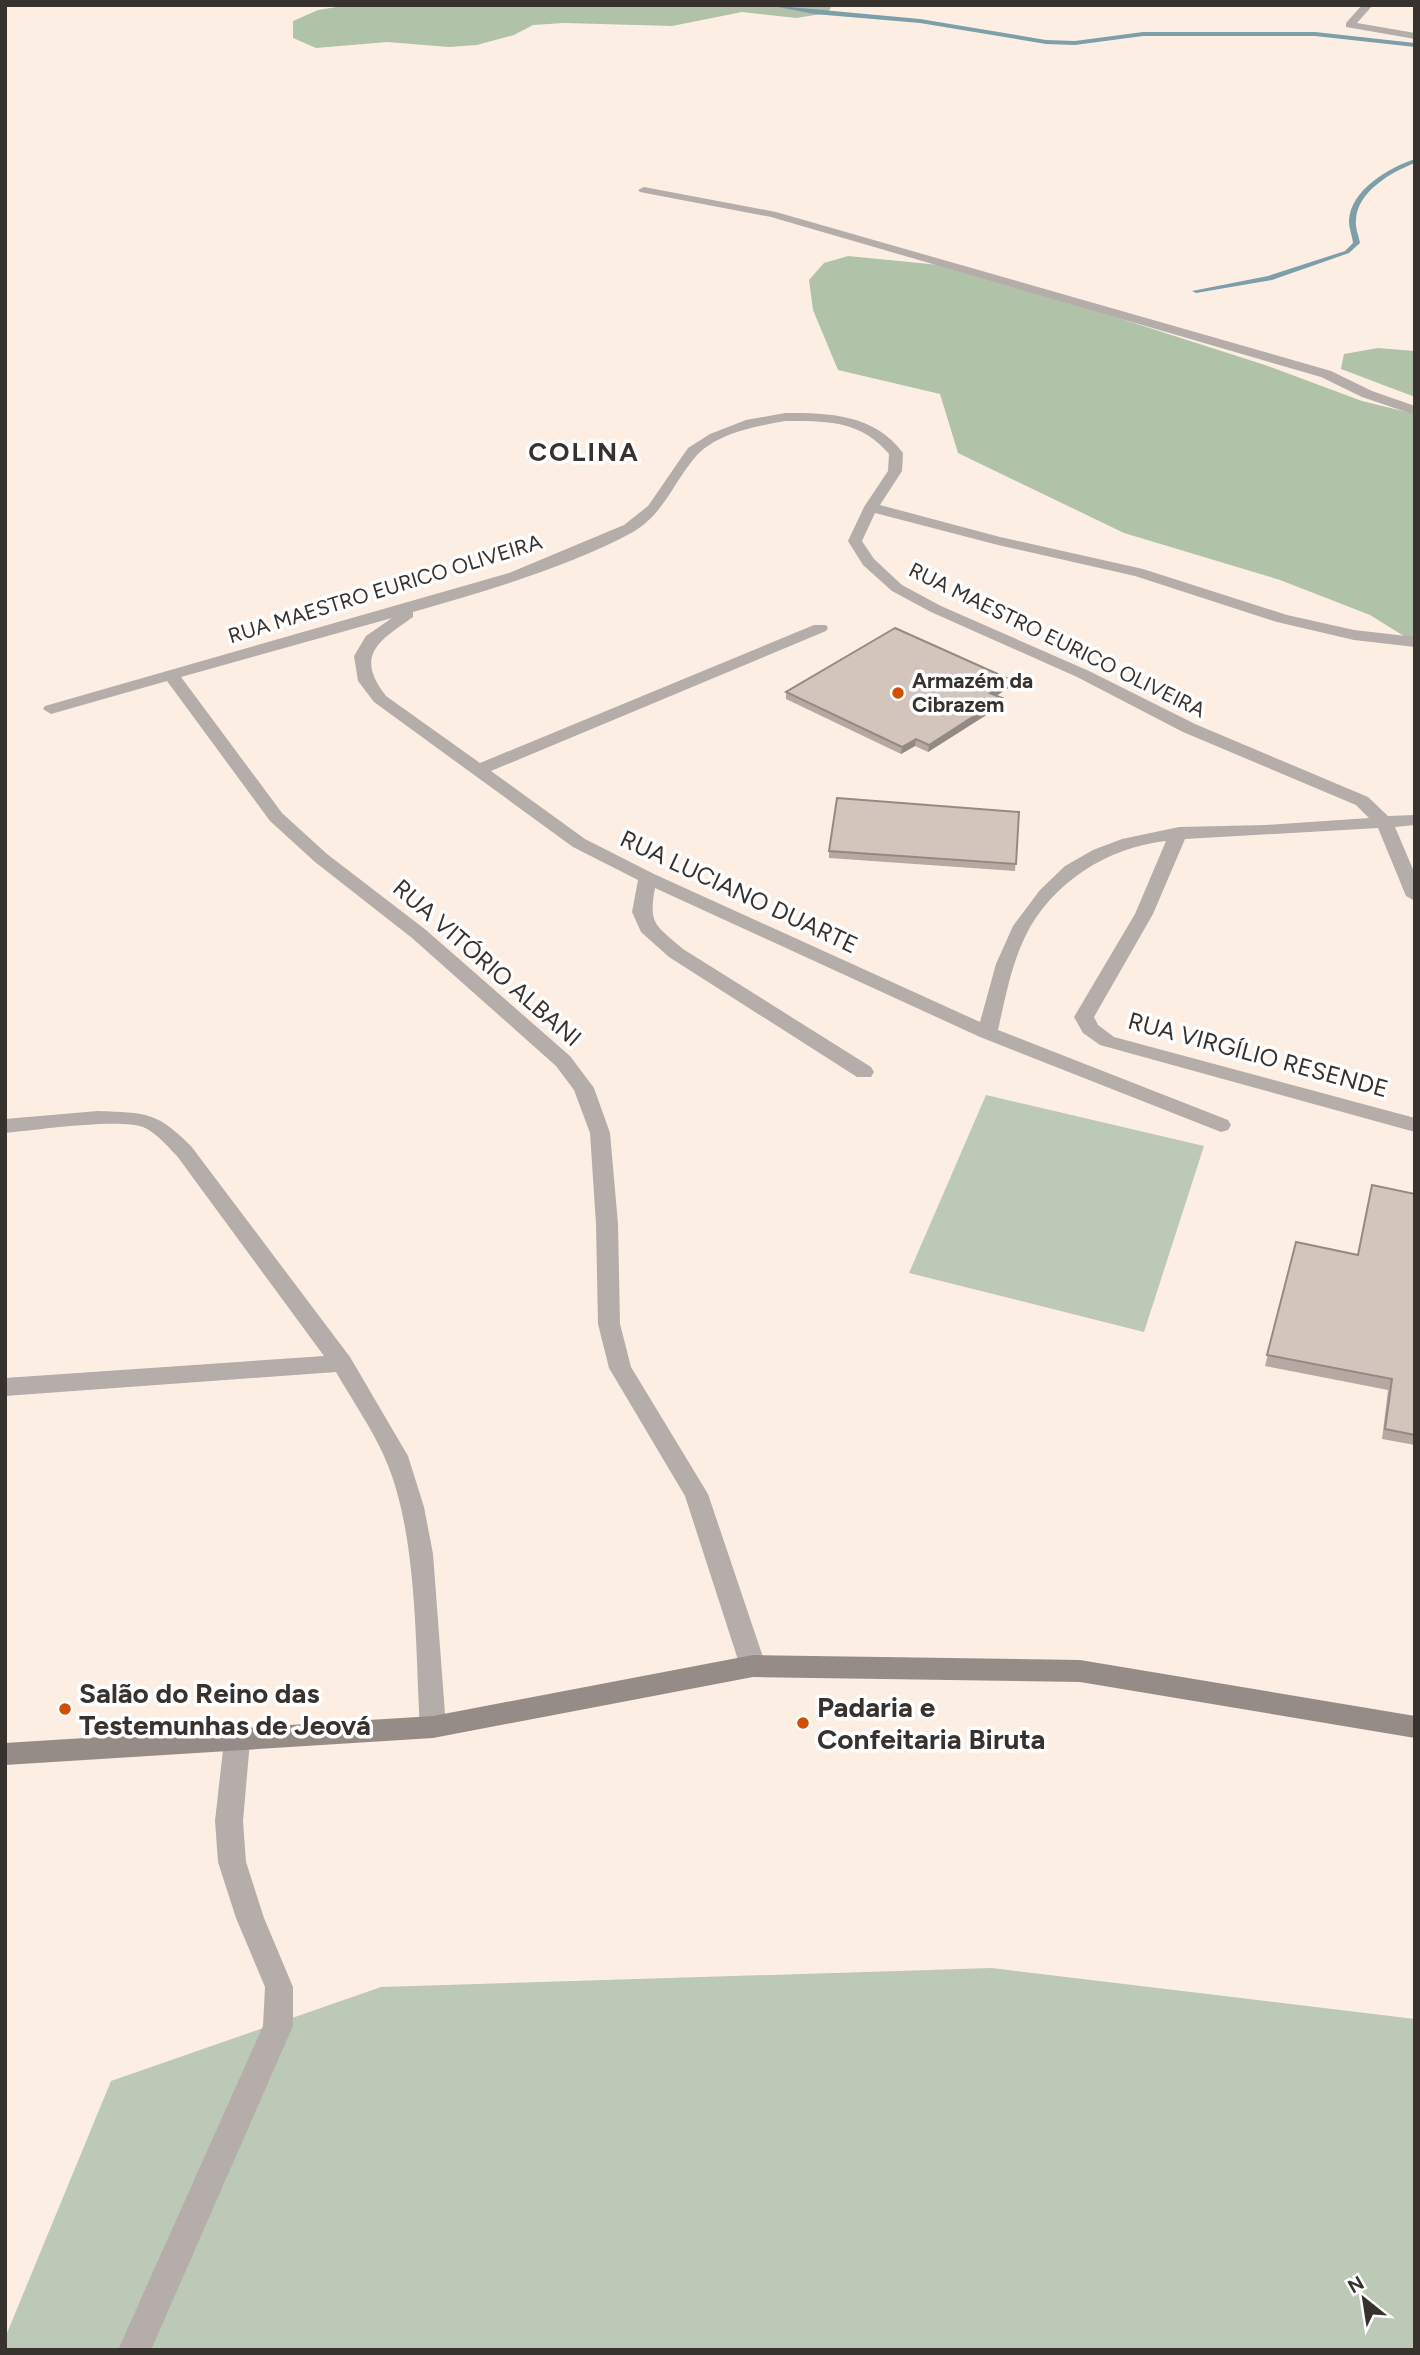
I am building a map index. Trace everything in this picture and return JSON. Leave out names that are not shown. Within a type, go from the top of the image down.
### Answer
[{"type":"street","points":[[1368,5],[1350,25],[1415,36]]},
{"type":"street","points":[[644,190],[772,214],[1326,374],[1367,394],[1415,411]]},
{"type":"street","name":"RUA MAESTRO EURICO OLIVEIRA","points":[[51,709],[514,576],[629,528],[653,509],[693,451],[715,438],[751,423],[785,417],[821,417],[857,424],[882,437],[896,453],[895,471],[871,507],[855,541],[868,562],[897,588],[1083,674],[1189,728],[1362,801],[1384,822]]},
{"type":"street","points":[[871,507],[998,541],[1149,575],[1283,619],[1354,635],[1415,642]]},
{"type":"street","name":"RUA LUCIANO DUARTE","points":[[419,605],[372,639],[362,656],[366,681],[380,699],[579,843],[648,878],[987,1033],[1221,1125]]},
{"type":"street","points":[[479,770],[820,628]]},
{"type":"street","name":"RUA VITÓRIO ALBANI","points":[[171,675],[276,817],[321,858],[419,934],[563,1061],[584,1088],[600,1133],[607,1224],[609,1324],[620,1368],[696,1494],[753,1666]]},
{"type":"street","points":[[987,1033],[1000,984],[1021,928],[1054,887],[1084,861],[1102,851],[1126,842],[1179,832],[1415,820]]},
{"type":"street","points":[[1384,822],[1415,896]]},
{"type":"street","name":"RUA VIRGÍLIO RESENDE","points":[[1179,832],[1144,914],[1084,1017],[1090,1029],[1107,1041],[1415,1125]]},
{"type":"street","points":[[648,878],[641,912],[648,929],[676,953],[864,1072]]},
{"type":"street","points":[[5,1126],[98,1118],[146,1120],[164,1131],[184,1151],[342,1363],[396,1456],[412,1507],[421,1554],[433,1727]]},
{"type":"street","points":[[5,1387],[342,1363]]},
{"type":"street","points":[[5,1754],[433,1727],[753,1666],[1080,1671],[1415,1727]]},
{"type":"street","points":[[134,2350],[278,2026],[279,1987],[250,1918],[232,1862],[229,1821],[237,1741]]},
{"type":"green space","points":[[349,5],[832,5],[828,13],[796,18],[742,12],[672,26],[564,23],[533,25],[514,35],[477,45],[449,47],[387,42],[316,48],[293,38],[293,21],[318,10]]},
{"type":"green space","points":[[848,256],[960,267],[1268,366],[1362,401],[1415,414],[1415,643],[1370,615],[1280,580],[1124,533],[958,453],[940,394],[838,370],[813,310],[809,280],[824,263]]},
{"type":"green space","points":[[1378,348],[1415,351],[1415,397],[1341,369],[1344,354]]},
{"type":"green space","points":[[986,1095],[1204,1146],[1144,1332],[909,1273]]},
{"type":"green space","points":[[992,1968],[1415,2019],[1415,2350],[5,2350],[5,2338],[111,2081],[381,1987]]},
{"type":"building","name":"Armazém da Cibrazem","points":[[895,628],[1011,680],[990,693],[1002,698],[929,745],[916,739],[902,747],[786,692]]},
{"type":"building","points":[[837,798],[1019,812],[1016,864],[829,851]]},
{"type":"building","points":[[1372,1185],[1415,1194],[1415,1435],[1385,1429],[1392,1379],[1267,1355],[1296,1242],[1358,1255]]},
{"type":"waterway","points":[[771,5],[814,12],[920,21],[1046,42],[1075,43],[1143,34],[1315,34],[1415,45]]},
{"type":"waterway","points":[[1196,291],[1269,278],[1347,252],[1356,243],[1353,216],[1369,188],[1395,169],[1415,161]]},
{"type":"place","name":"Armazém da Cibrazem","points":[[898,693]]},
{"type":"place","name":"Salão do Reino das Testemunhas de Jeová","points":[[65,1709]]},
{"type":"place","name":"Padaria e Confeitaria Biruta","points":[[803,1723]]},
{"type":"district","name":"COLINA","points":[[584,452]]}]
